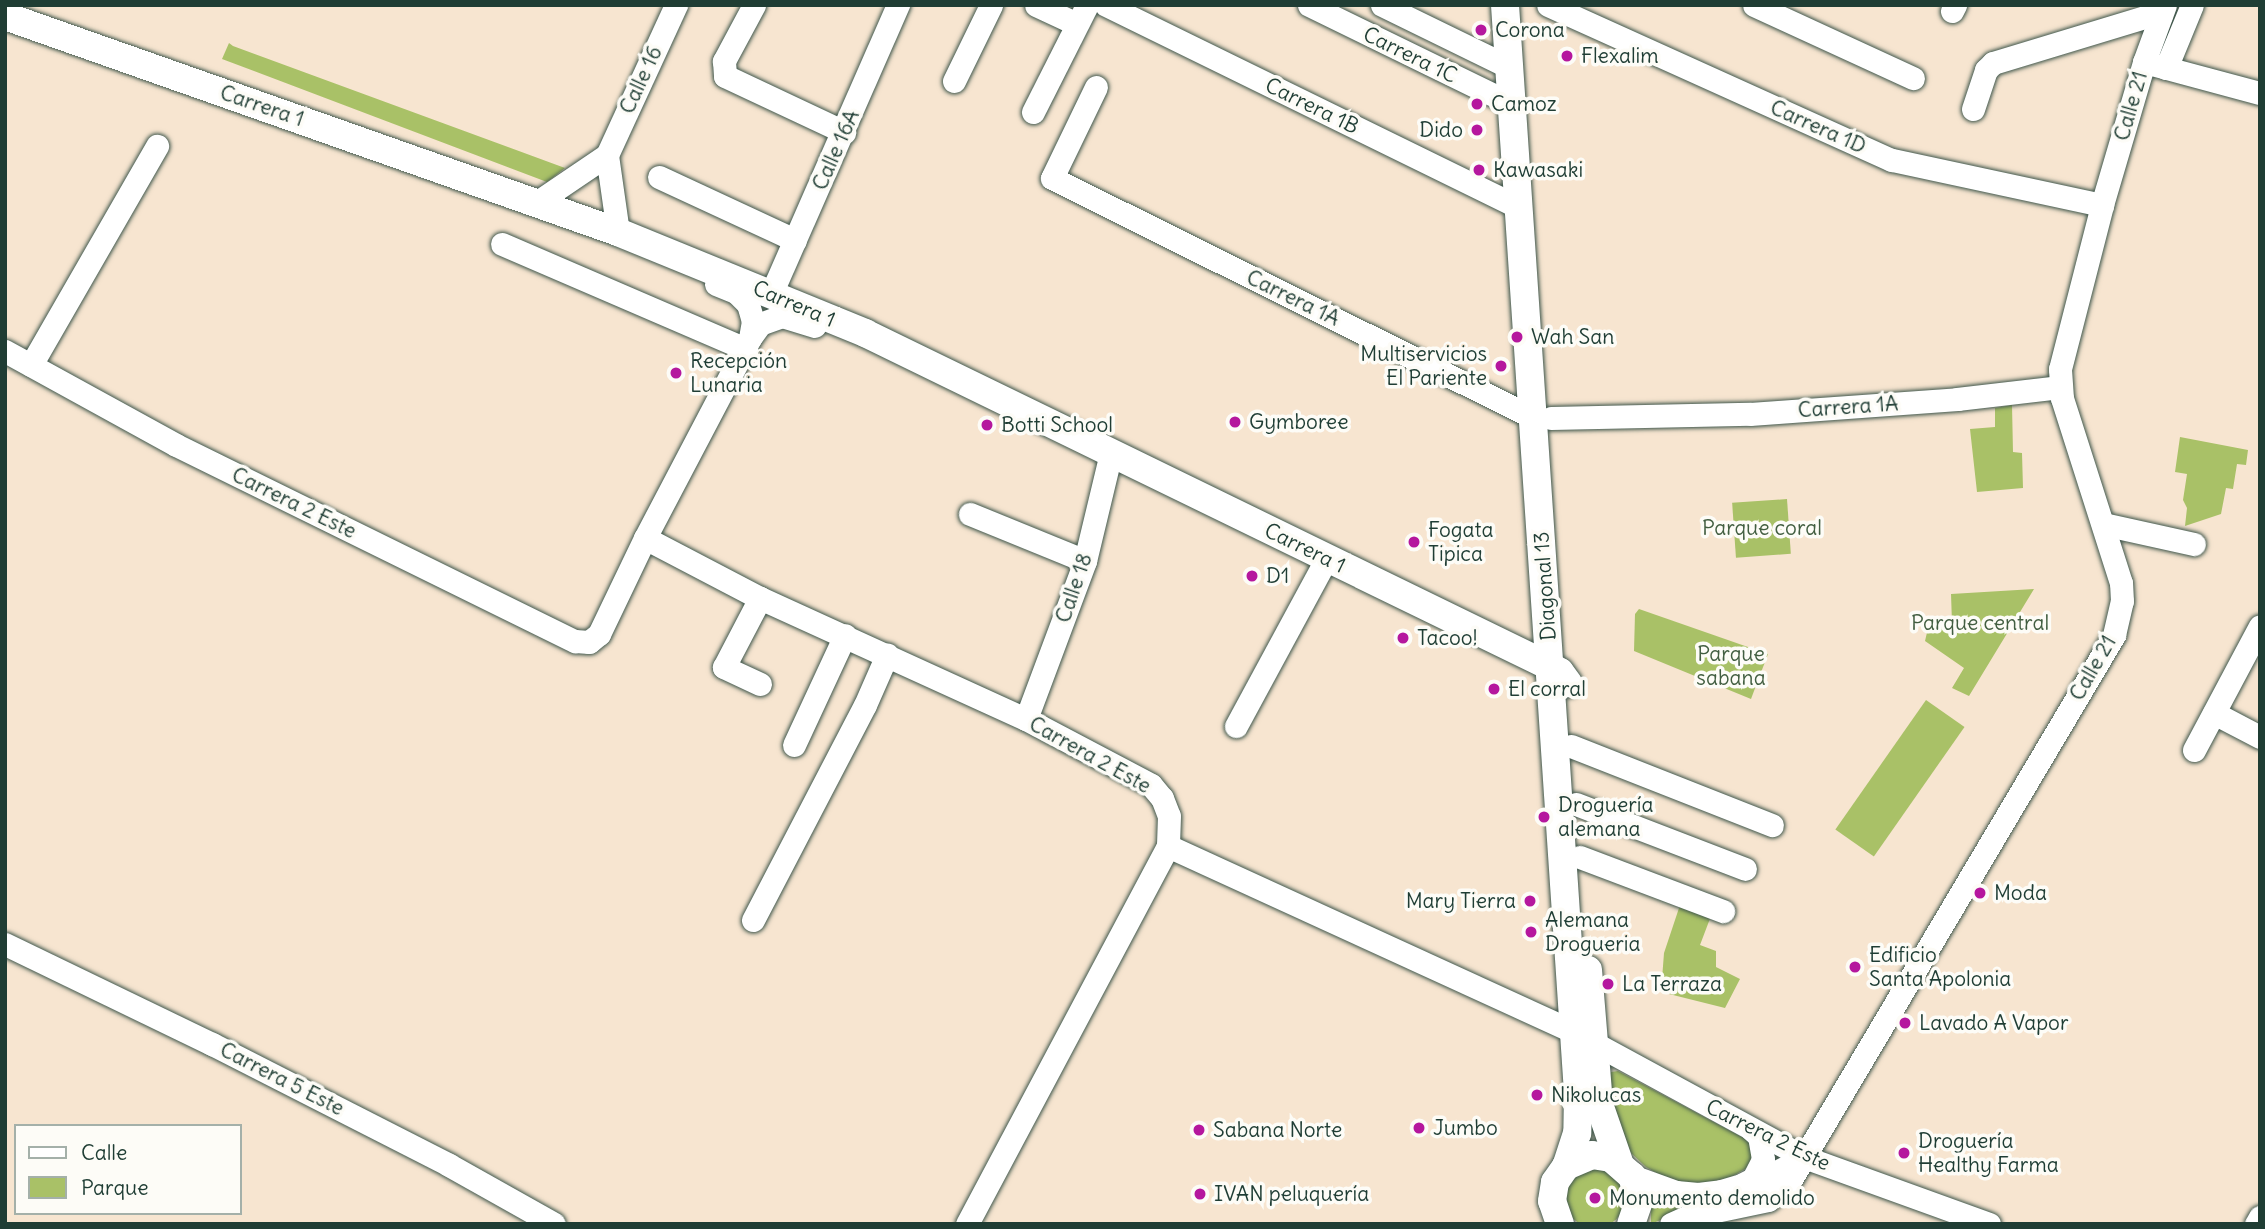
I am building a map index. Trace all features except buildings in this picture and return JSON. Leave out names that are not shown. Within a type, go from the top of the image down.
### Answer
[{"type":"main road","name":"Diagonal 13","points":[[1505,5],[1519,207],[1542,418]]},
{"type":"main road","name":"Diagonal 13","points":[[1522,5],[1542,418],[1584,1037],[1599,1104],[1639,1201],[1631,1224]]},
{"type":"main road","name":"Carrera 1","points":[[5,16],[618,232],[865,333],[1327,558],[1559,675]]},
{"type":"main road","name":"Diagonal 13","points":[[1559,675],[1571,746],[1580,857],[1584,1037],[1579,1114],[1566,1166],[1552,1191],[1553,1210],[1560,1224]]},
{"type":"main road","points":[[1566,1166],[1592,1155],[1626,1169]]},
{"type":"street","name":"Calle 16","points":[[607,155],[676,5]]},
{"type":"street","points":[[754,5],[724,61],[722,71],[730,79],[844,132]]},
{"type":"street","name":"Calle 16A","points":[[771,294],[898,5]]},
{"type":"street","points":[[954,81],[992,5]]},
{"type":"street","points":[[1033,112],[1082,14],[1036,5]]},
{"type":"street","name":"Carrera 1B","points":[[1106,5],[1519,207]]},
{"type":"street","name":"Carrera 1C","points":[[1309,5],[1511,104]]},
{"type":"street","points":[[1382,5],[1509,67]]},
{"type":"street","name":"Carrera 1D","points":[[1548,5],[1892,160],[2102,205]]},
{"type":"street","points":[[1754,5],[1913,78]]},
{"type":"street","points":[[2166,68],[2192,5]]},
{"type":"street","points":[[1973,109],[1986,70],[1993,63],[2163,10]]},
{"type":"street","name":"Calle 21","points":[[1671,1224],[1687,1217],[1768,1200],[1790,1181],[2113,635],[2119,618],[2122,589],[2060,387],[2063,355],[2102,205],[2144,62],[2163,10]]},
{"type":"street","points":[[2144,62],[2260,93]]},
{"type":"street","name":"Carrera 1A","points":[[1096,87],[1052,178],[1542,418],[1750,414],[1957,399],[2060,387]]},
{"type":"street","points":[[31,365],[157,146]]},
{"type":"street","points":[[536,203],[607,155],[618,232]]},
{"type":"street","points":[[659,177],[795,240]]},
{"type":"street","points":[[502,244],[748,343]]},
{"type":"street","points":[[703,265],[717,285],[736,292],[748,304],[753,321],[748,343]]},
{"type":"street","points":[[645,538],[760,324],[782,316],[833,332],[865,333]]},
{"type":"street","name":"Carrera 2 Este","points":[[5,351],[188,451],[575,641],[589,642],[600,634],[645,538],[760,598],[1026,719],[1151,785],[1162,798],[1169,816],[1168,846],[1584,1037],[1804,1157],[1988,1224]]},
{"type":"street","name":"Calle 18","points":[[1026,719],[1085,561],[1111,453]]},
{"type":"street","points":[[970,514],[1085,561]]},
{"type":"street","points":[[2103,524],[2194,544]]},
{"type":"street","points":[[1236,726],[1327,558]]},
{"type":"street","points":[[760,598],[724,667],[760,684]]},
{"type":"street","points":[[2194,750],[2260,626]]},
{"type":"street","points":[[794,745],[845,635]]},
{"type":"street","points":[[753,920],[865,705],[887,655]]},
{"type":"street","points":[[2214,713],[2260,737]]},
{"type":"street","points":[[1571,746],[1772,825]]},
{"type":"street","points":[[1576,804],[1745,869]]},
{"type":"street","points":[[967,1224],[1168,846]]},
{"type":"street","points":[[1580,857],[1723,911]]},
{"type":"street","name":"Carrera 5 Este","points":[[5,944],[212,1044],[449,1165],[554,1224]]},
{"type":"street","points":[[1743,1184],[1753,1179],[1763,1158],[1759,1136],[1751,1129]]},
{"type":"street","points":[[1626,1169],[1676,1192],[1721,1191],[1765,1178],[1804,1157]]},
{"type":"street","points":[[2256,1224],[2260,1217]]},
{"type":"green space","points":[[229,43],[565,168],[547,182],[222,59]]},
{"type":"green space","points":[[2012,405],[2013,452],[2022,453],[2023,488],[1977,492],[1970,429],[1995,427],[1995,408]]},
{"type":"green space","points":[[2180,437],[2248,450],[2246,465],[2237,464],[2233,489],[2226,488],[2221,514],[2185,526],[2187,508],[2183,500],[2187,474],[2175,472]]},
{"type":"green space","name":"Parque coral","points":[[1787,499],[1791,554],[1736,558],[1732,503]]},
{"type":"green space","name":"Parque central","points":[[2034,589],[1969,696],[1952,688],[1964,668],[1925,641],[1929,624],[1952,623],[1951,594]]},
{"type":"green space","name":"Parque sabana","points":[[1639,609],[1768,654],[1751,699],[1634,651],[1635,614]]},
{"type":"green space","points":[[1926,700],[1965,727],[1874,856],[1835,829]]},
{"type":"green space","points":[[1681,902],[1711,916],[1700,945],[1716,951],[1716,967],[1740,979],[1725,1008],[1661,992],[1664,953]]},
{"type":"green space","points":[[1618,1071],[1755,1144],[1760,1160],[1723,1182],[1688,1185],[1667,1179],[1646,1167],[1631,1153],[1618,1132],[1606,1078],[1611,1072]]},
{"type":"green space","points":[[1595,1168],[1616,1177],[1625,1198],[1616,1219],[1595,1228],[1574,1219],[1565,1198],[1574,1177]]},
{"type":"green space","points":[[1651,1191],[1701,1203],[1651,1224]]},
{"type":"place","name":"Corona","points":[[1481,30]]},
{"type":"place","name":"Flexalim","points":[[1567,56]]},
{"type":"place","name":"Camoz","points":[[1477,104]]},
{"type":"place","name":"Dido","points":[[1477,130]]},
{"type":"place","name":"Kawasaki","points":[[1479,170]]},
{"type":"place","name":"Wah San","points":[[1517,337]]},
{"type":"place","name":"Multiservicios El Pariente","points":[[1501,366]]},
{"type":"place","name":"Recepción Lunaria","points":[[676,373]]},
{"type":"place","name":"Gymboree","points":[[1235,422]]},
{"type":"place","name":"Botti School","points":[[987,425]]},
{"type":"place","name":"Fogata Tipica","points":[[1414,542]]},
{"type":"place","name":"D1","points":[[1252,576]]},
{"type":"place","name":"Tacoo!","points":[[1403,638]]},
{"type":"place","name":"El corral","points":[[1494,689]]},
{"type":"place","name":"Droguería alemana","points":[[1544,817]]},
{"type":"place","name":"Moda","points":[[1980,893]]},
{"type":"place","name":"Mary Tierra","points":[[1530,901]]},
{"type":"place","name":"Alemana Drogueria","points":[[1531,932]]},
{"type":"place","name":"Edificio Santa Apolonia","points":[[1855,967]]},
{"type":"place","name":"La Terraza","points":[[1608,984]]},
{"type":"place","name":"Lavado A Vapor","points":[[1905,1023]]},
{"type":"place","name":"Nikolucas","points":[[1537,1095]]},
{"type":"place","name":"Jumbo","points":[[1419,1128]]},
{"type":"place","name":"Sabana Norte","points":[[1199,1130]]},
{"type":"place","name":"Droguería Healthy Farma","points":[[1904,1153]]},
{"type":"place","name":"IVAN peluquería","points":[[1200,1194]]},
{"type":"place","name":"Monumento demolido","points":[[1595,1198]]}]
